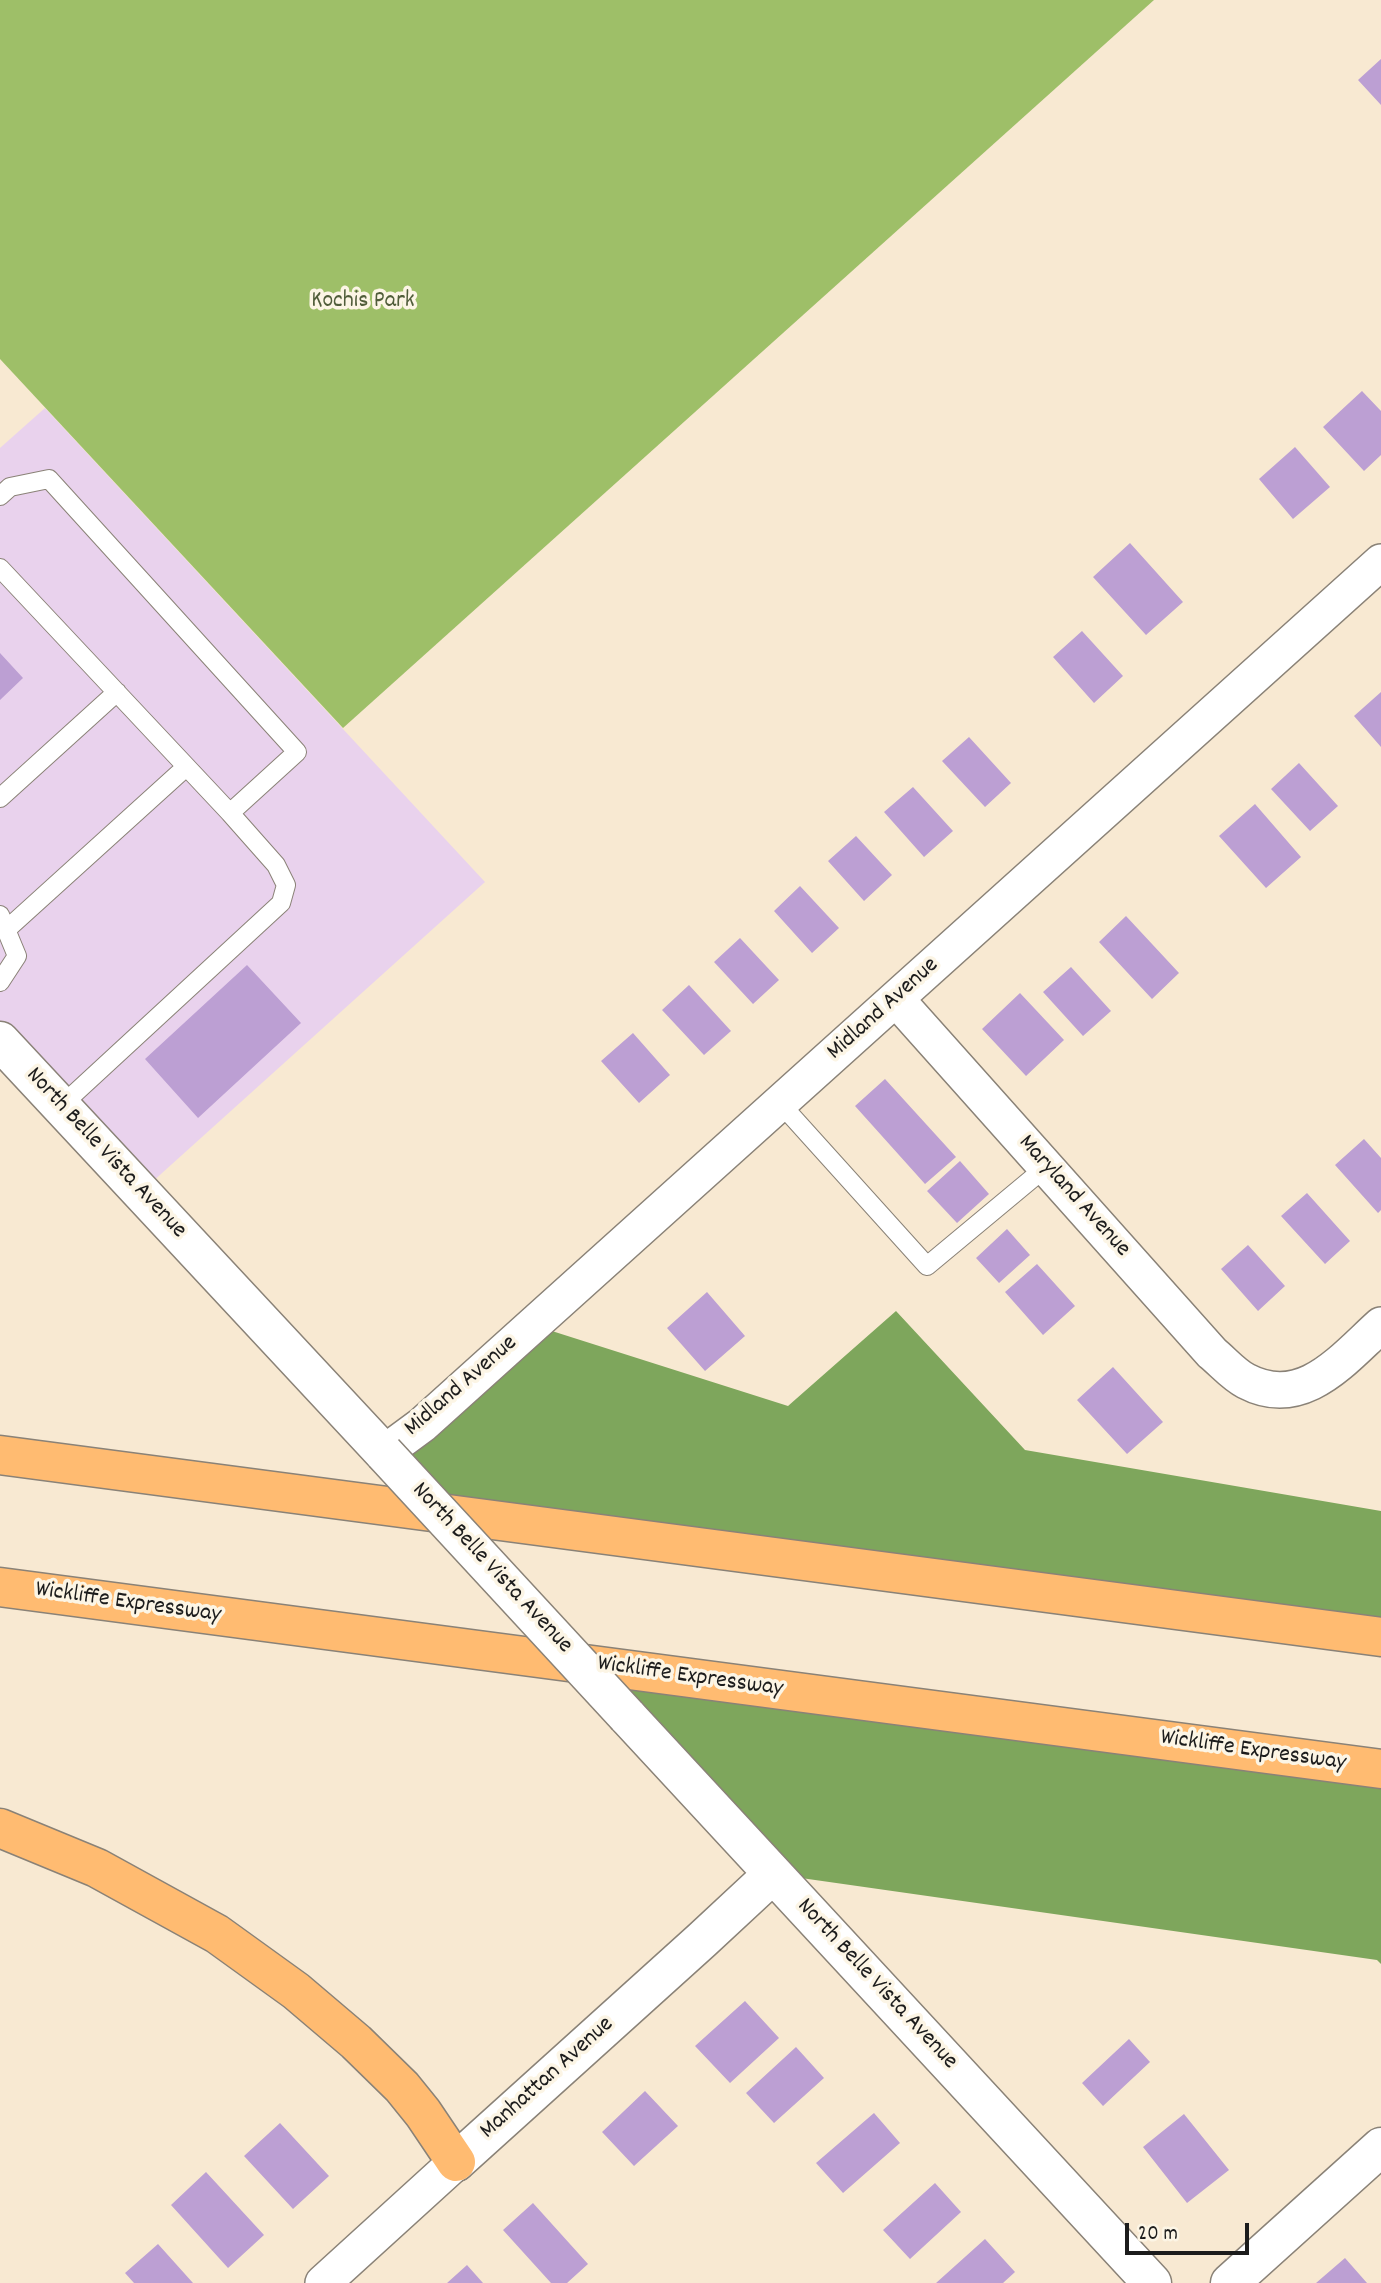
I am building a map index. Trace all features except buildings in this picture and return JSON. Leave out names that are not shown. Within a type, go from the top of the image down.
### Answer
[{"type":"highway","points":[[0,1455],[1381,1637]]},
{"type":"highway","name":"Wickliffe Expressway","points":[[0,1587],[1381,1769]]},
{"type":"highway","points":[[0,1828],[109,1874],[217,1934],[296,1991],[356,2042],[402,2087],[456,2162]]},
{"type":"street","name":"Midland Avenue","points":[[384,1453],[422,1424],[1381,562]]},
{"type":"street","name":"Maryland Avenue","points":[[896,999],[1213,1353],[1245,1381],[1273,1391],[1294,1390],[1314,1383],[1381,1325]]},
{"type":"street","name":"North Belle Vista Avenue","points":[[0,1041],[1152,2283]]},
{"type":"street","name":"Manhattan Avenue","points":[[323,2283],[773,1874]]},
{"type":"street","points":[[1230,2283],[1381,2147]]},
{"type":"lane","points":[[0,496],[10,487],[49,479],[297,752],[230,813]]},
{"type":"lane","points":[[0,568],[230,813],[276,865],[286,885],[281,903],[61,1107]]},
{"type":"lane","points":[[0,798],[117,692]]},
{"type":"lane","points":[[0,982],[17,956],[3,922],[186,767]]},
{"type":"lane","points":[[780,1103],[927,1266],[1046,1167]]},
{"type":"shaded area","points":[[45,408],[485,882],[141,1192],[0,1041],[0,448]]},
{"type":"green space","name":"Kochis Park","points":[[0,0],[1154,0],[343,728],[0,359]]},
{"type":"green space","points":[[896,1311],[1025,1450],[1381,1511],[1381,1637],[432,1512],[384,1453],[533,1325],[788,1406]]},
{"type":"green space","points":[[575,1663],[1381,1769],[1381,1964],[1377,1960],[773,1874]]}]
